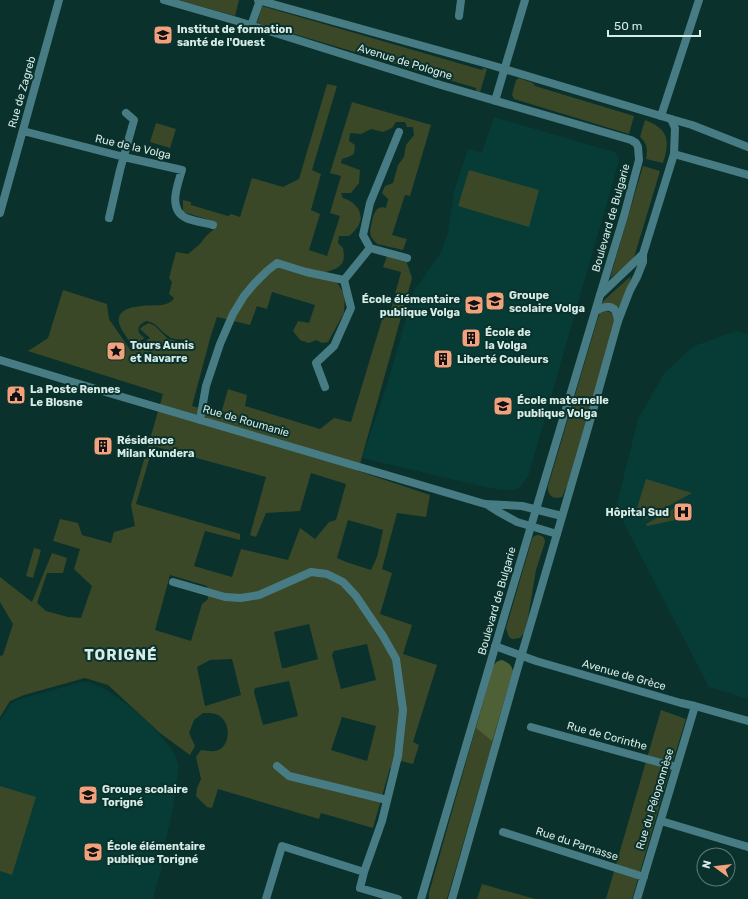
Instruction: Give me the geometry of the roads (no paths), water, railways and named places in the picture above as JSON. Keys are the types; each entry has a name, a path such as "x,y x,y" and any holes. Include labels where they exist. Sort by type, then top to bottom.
{"street":[{"name":"Rue de Zagreb","path":"0,213 59,0"},
{"name":"Avenue de Pologne","path":"164,0 495,101 631,140 636,143 638,147"},
{"name":"Avenue de Pologne","path":"259,0 504,69 692,125 748,147"},
{"path":"251,26 259,0"},
{"path":"459,16 461,0"},
{"path":"495,101 525,0"},
{"path":"661,116 699,0"},
{"path":"109,218 120,170 134,120 126,112"},
{"name":"Boulevard de Bulgarie","path":"452,899 618,321 630,290 638,277 643,262 643,254 674,154 675,128 671,119"},
{"name":"Rue de la Volga","path":"23,131 182,170 176,192 175,204 179,212 186,218 213,225"},
{"path":"399,132 370,203 363,235 370,248 407,258"},
{"name":"Boulevard de Bulgarie","path":"421,899 530,527 624,216 639,160 638,147"},
{"path":"674,154 748,175"},
{"path":"344,280 370,248"},
{"name":"Boulevard de Bulgarie","path":"600,295 643,254"},
{"path":"200,420 206,386 220,344 233,314 244,296 267,271 277,263 306,272 344,280"},
{"path":"325,387 316,363 334,346 351,308 344,280"},
{"path":"596,311 610,307 618,314 618,321"},
{"name":"Rue de Roumanie","path":"0,360 485,504 522,506 562,516"},
{"name":"Rue de Roumanie","path":"485,504 517,522 557,534"},
{"path":"173,582 224,597 241,598 258,595 311,572 327,574 343,582 359,600 383,636 396,659 403,710 398,756 382,821 360,888 398,899"},
{"name":"Avenue de Grèce","path":"495,646 575,672 748,721"},
{"name":"Rue du Péloponnèse","path":"637,899 695,706"},
{"name":"Rue de Corinthe","path":"531,727 676,767"},
{"path":"277,766 289,776 387,800"},
{"path":"660,821 748,847"},
{"name":"Rue du Parnasse","path":"503,832 644,877"},
{"path":"266,899 282,846 364,872"}],"place":[{"name":"Institut de formation santé de l'Ouest","path":"163,35"},
{"name":"Groupe scolaire Volga","path":"495,301"},
{"name":"École élémentaire publique Volga","path":"474,305"},
{"name":"École de la Volga","path":"471,338"},
{"name":"Tours Aunis et Navarre","path":"116,351"},
{"name":"Liberté Couleurs","path":"443,359"},
{"name":"La Poste Rennes Le Blosne","path":"16,395"},
{"name":"École maternelle publique Volga","path":"503,406"},
{"name":"Résidence Milan Kundera","path":"103,446"},
{"name":"Hôpital Sud","path":"683,512"},
{"name":"Groupe scolaire Torigné","path":"88,795"},
{"name":"École élémentaire publique Torigné","path":"93,852"}],"district":[{"name":"TORIGNÉ","path":"121,655"}]}
